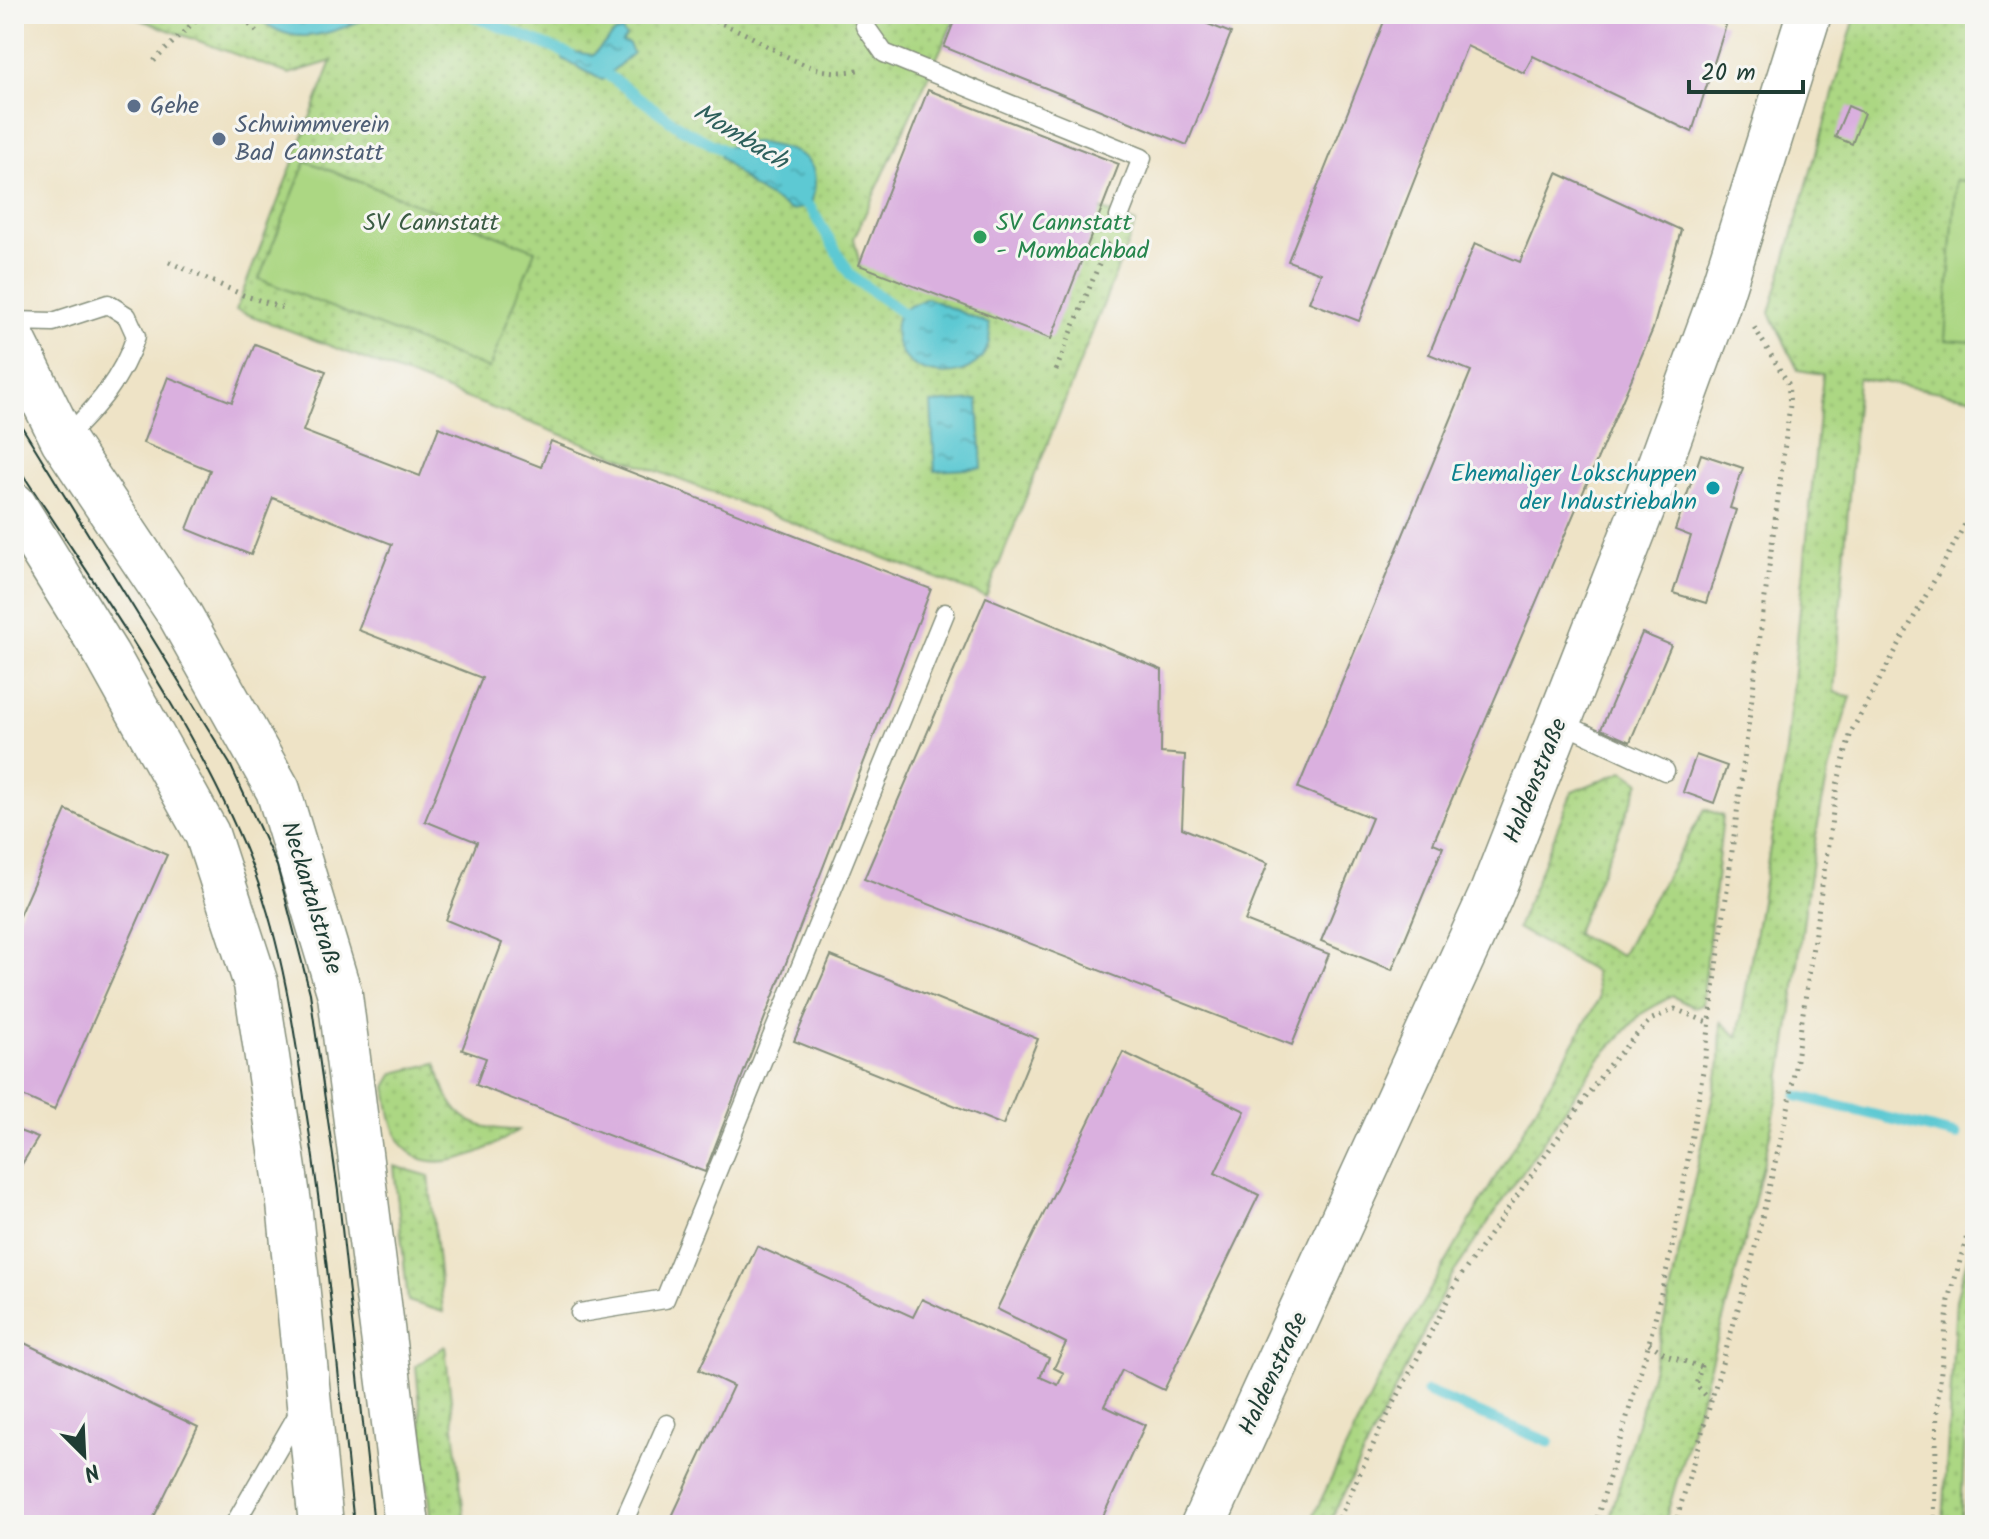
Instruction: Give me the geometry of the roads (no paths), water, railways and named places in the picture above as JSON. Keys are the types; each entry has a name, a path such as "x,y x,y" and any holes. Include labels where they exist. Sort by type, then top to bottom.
{"main road":[{"name":"Haldenstraße","path":"1203,1525 1416,1065 1491,895 1717,307 1809,14"},
{"name":"Neckartalstraße","path":"14,341 63,440 180,615 278,790 340,995 407,1525"},
{"path":"14,505 107,655 207,834 256,984 287,1187 321,1525"}],"lane":[{"path":"863,14 865,26 884,53 1142,158 1119,217"},
{"path":"14,321 53,322 108,304 127,316 136,336 128,362 98,407 63,440"},
{"path":"580,1313 665,1299 945,613"},
{"path":"1560,722 1665,771"},
{"path":"234,1525 308,1396"},
{"path":"622,1525 667,1424"}],"water":[{"path":"255,14 377,14 329,32 299,36 269,26"},
{"path":"622,31 626,37 622,42 629,44 633,53 602,80 563,59 560,50 593,55 615,33"},
{"path":"754,142 795,152 811,165 815,176 810,207 791,210 752,187 720,157 722,148"},
{"path":"927,298 989,324 987,347 976,363 959,372 938,373 919,368 904,356 896,337 899,311"},
{"path":"978,400 982,468 935,471 931,403"}],"waterway":[{"name":"Mombach","path":"468,14 571,55"},
{"name":"Mombach","path":"598,68 681,128 734,156"},
{"name":"Mombach","path":"798,199 810,207 851,276 909,318"},
{"path":"1798,1096 1956,1135"},
{"path":"1427,1392 1549,1442"}],"tram line":[{"path":"14,414 230,764 277,866 310,993 338,1191 374,1525"},
{"path":"14,461 146,662 207,767 255,874 273,930 286,988 313,1157 354,1525"}],"place":[{"name":"Gehe","path":"134,106"},
{"name":"Schwimmverein Bad Cannstatt","path":"219,139"},
{"name":"SV Cannstatt - Mombachbad","path":"980,237"},
{"name":"Ehemaliger Lokschuppen der Industriebahn","path":"1713,488"}],"park label":[{"name":"SV Cannstatt","path":"431,223"}]}
